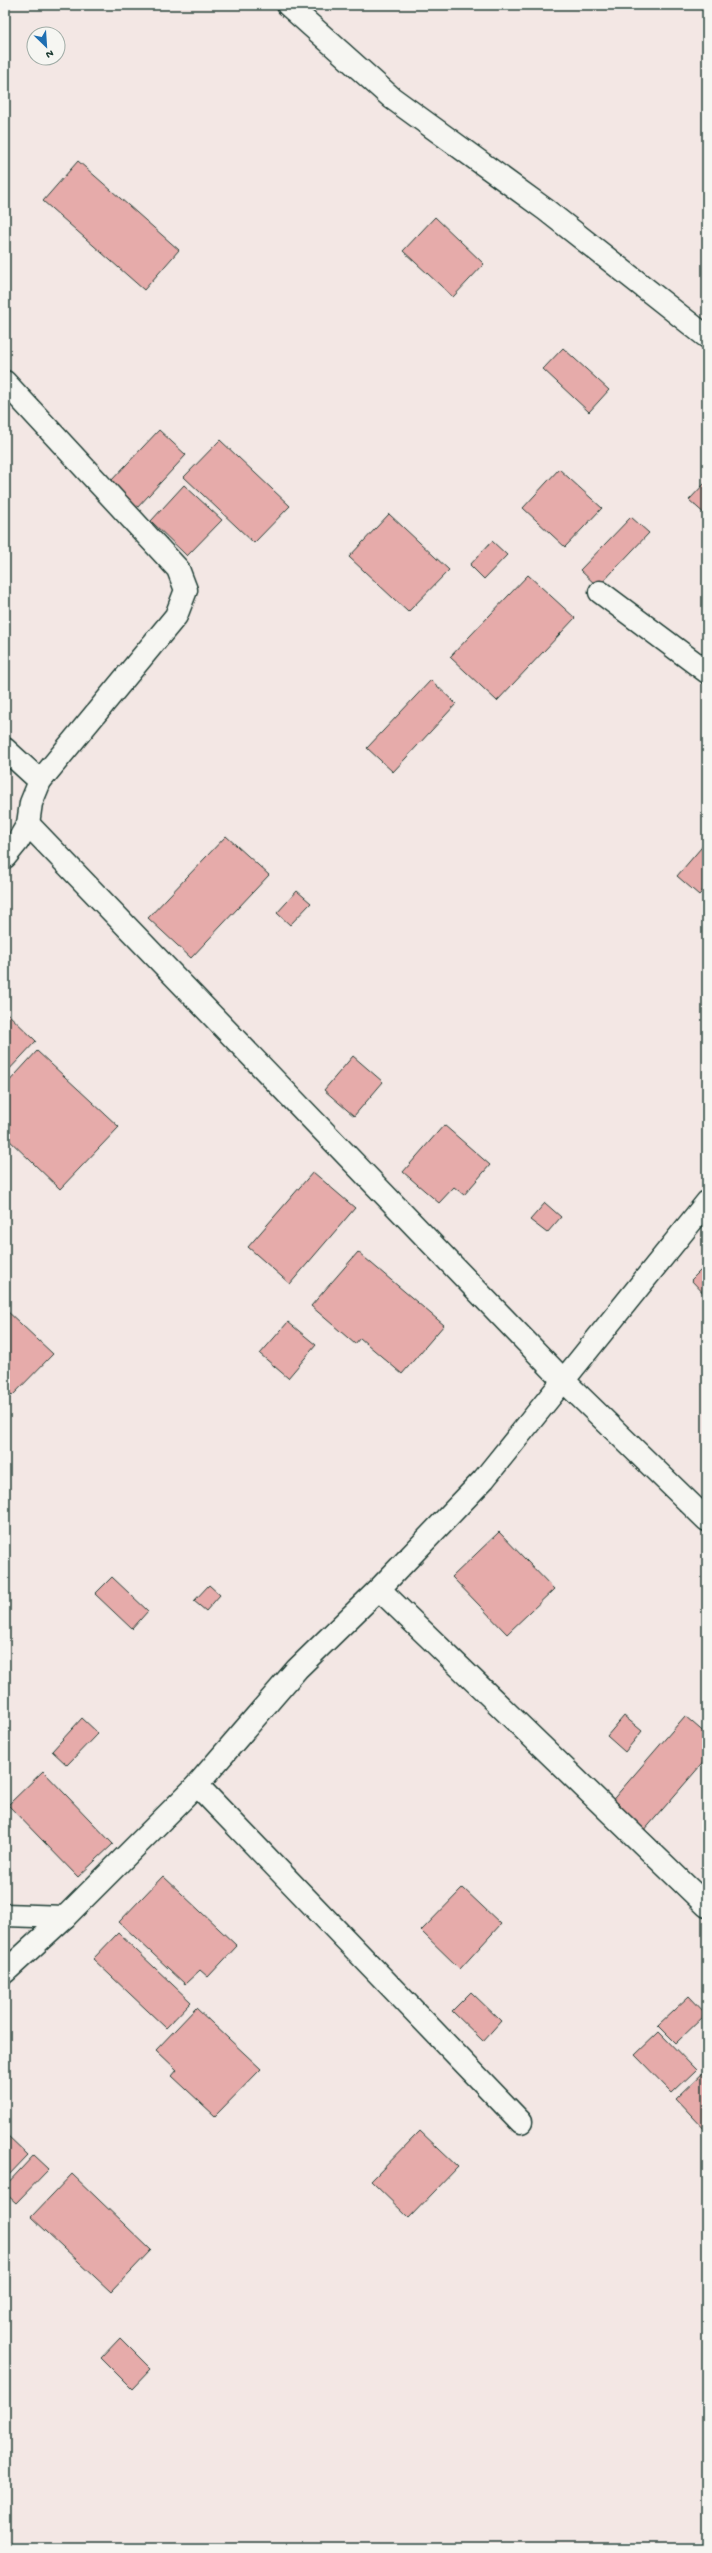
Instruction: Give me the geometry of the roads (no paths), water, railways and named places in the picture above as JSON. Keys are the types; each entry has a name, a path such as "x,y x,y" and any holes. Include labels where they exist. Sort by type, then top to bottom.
{"street":[{"path":"288,5 392,98 546,210 707,337"},
{"path":"5,382 178,569 186,590 176,616 40,781 31,803 28,824 18,841 5,857"},
{"path":"600,592 707,672"},
{"path":"5,749 40,781"},
{"path":"28,824 563,1380 707,1520"},
{"path":"5,1972 65,1917 197,1785 297,1669 379,1589 484,1479 707,1202"},
{"path":"379,1589 707,1906"},
{"path":"197,1785 521,2122"},
{"path":"5,1915 65,1917"}]}
